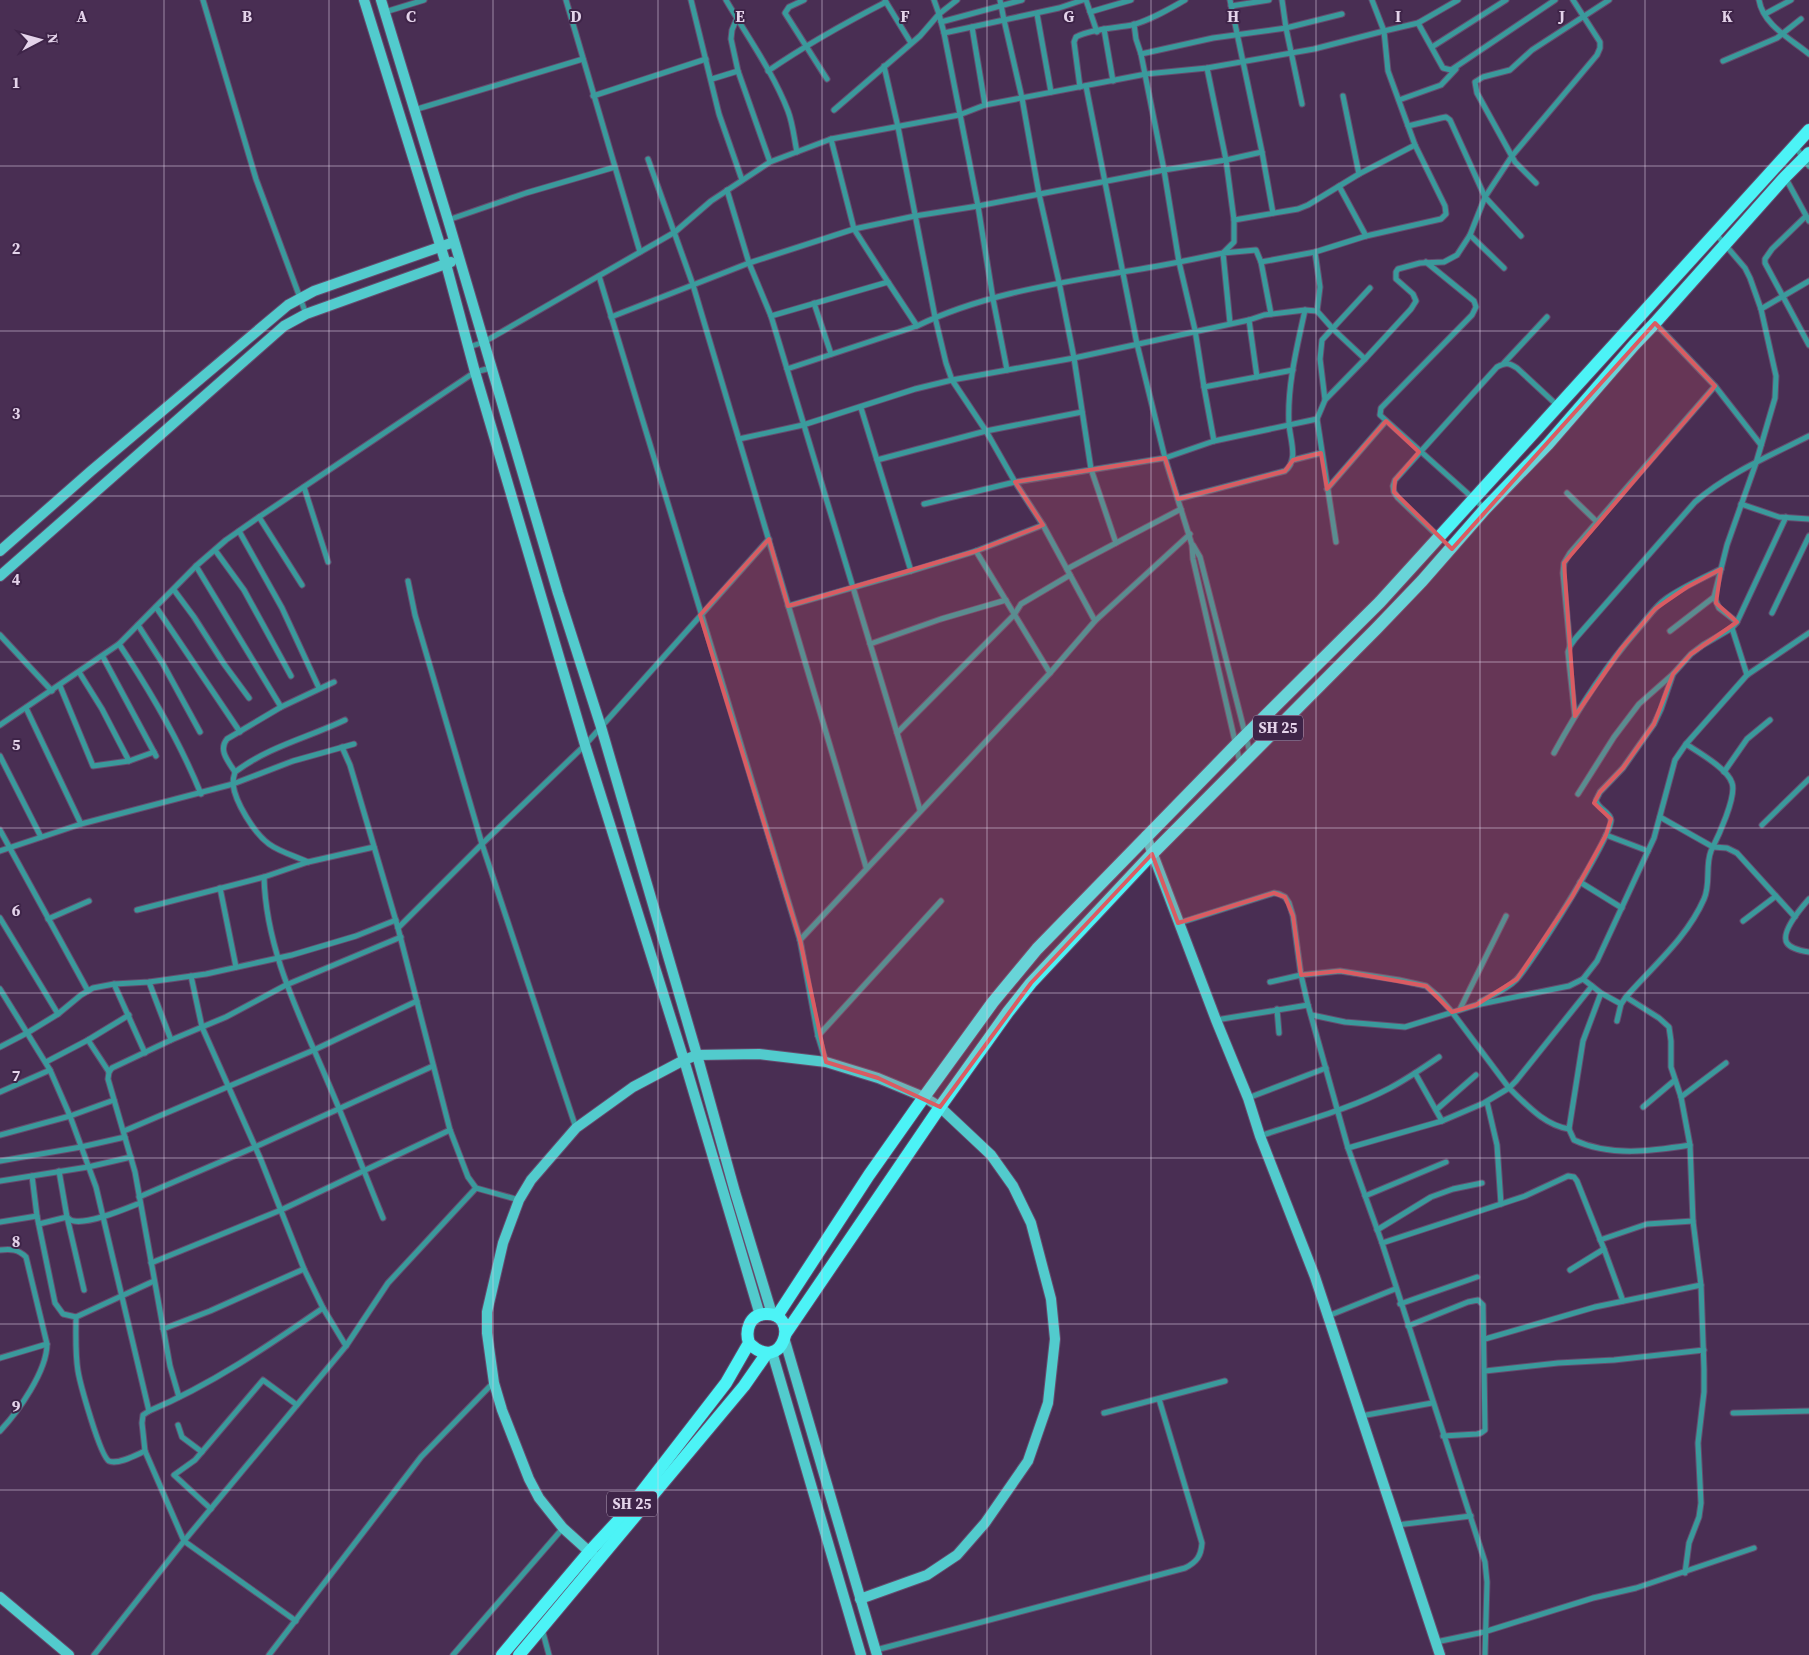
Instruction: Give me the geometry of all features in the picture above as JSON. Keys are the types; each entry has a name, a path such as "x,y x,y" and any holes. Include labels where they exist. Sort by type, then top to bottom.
{"main road":[{"path":"364,0 446,264 468,348 585,745 684,1060 769,1315 785,1327 785,1337 877,1653"},
{"path":"381,0 555,584 601,727 697,1055 769,1315"},
{"path":"375,34 390,30"},
{"path":"785,1337 780,1348 769,1353 757,1350 749,1343 748,1327 752,1319 769,1315 993,1002 1025,963 1146,836 1400,580 1809,130"},
{"name":"SH 25","path":"785,1337 940,1107 1031,983 1152,854 1412,592 1485,509 1548,444 1785,177 1807,159"},
{"path":"0,551 91,471 288,305 300,298 454,242"},
{"path":"0,576 284,326 306,314 459,259"},
{"path":"1400,580 1412,592"},
{"path":"1146,836 1315,1277 1440,1655"},
{"path":"594,1556 563,1528 539,1498 528,1479 494,1383 487,1312 503,1242 519,1200 531,1180 576,1128 633,1087 684,1060 697,1055 759,1054 826,1062 878,1078 924,1097 940,1107 991,1155 1013,1186 1031,1223 1051,1299 1055,1339 1048,1403 1028,1461 985,1523 957,1555 927,1575 860,1599"},
{"name":"SH 25","path":"519,1655 542,1628 627,1512 726,1383 749,1343"},
{"path":"769,1353 861,1655"},
{"name":"SH 25","path":"502,1655 594,1556 744,1386 769,1353"},
{"path":"0,1597 69,1655"}],"street":[{"path":"203,0 256,179 306,314"},
{"path":"384,12 424,0"},
{"path":"566,0 640,252"},
{"path":"691,0 712,78 719,114 742,180"},
{"path":"726,0 768,71 788,112 797,152"},
{"path":"804,0 789,7 785,13 827,79"},
{"path":"934,0 944,33 978,206 992,298 1007,370"},
{"path":"834,110 920,36 939,14 957,0"},
{"path":"1000,0 1022,98 1039,194 1060,282 1091,469 1116,542"},
{"path":"941,22 1022,0"},
{"path":"944,33 1036,14 1085,0 1097,32"},
{"path":"1090,12 1132,0"},
{"path":"1080,87 1074,42 1076,37 1104,29 1134,24 1185,0"},
{"path":"1230,0 1273,213"},
{"path":"1231,6 1269,0"},
{"path":"1282,0 1302,104"},
{"path":"1261,262 1315,252 1366,236 1441,218 1446,214 1445,206 1415,145 1388,71 1384,31 1372,0"},
{"path":"468,348 484,342 675,232 711,201 770,162 831,139 959,115 985,105 1113,80 1146,74 1207,68 1314,49 1418,23 1458,0"},
{"path":"1432,47 1506,0"},
{"path":"1418,23 1443,68 1452,70 1555,0"},
{"path":"1336,542 1317,419 1325,400 1411,309 1416,301 1413,294 1396,279 1398,269 1425,262 1444,262 1452,258 1470,234 1485,197 1512,156 1600,48 1600,42 1596,34 1573,0"},
{"path":"1536,183 1521,169 1512,156 1477,93 1475,82 1483,77 1510,70 1532,50 1609,0"},
{"path":"1759,0 1765,14 1783,34 1809,54"},
{"path":"1765,14 1791,0"},
{"path":"768,71 806,46 885,1 911,43"},
{"path":"1036,14 1051,92"},
{"path":"1141,54 1213,38 1286,28 1342,14"},
{"path":"737,18 732,30 731,39 738,71 770,162"},
{"path":"1723,61 1783,34 1801,19"},
{"path":"1134,24 1146,74 1179,262 1195,330 1214,441"},
{"path":"972,27 985,105"},
{"path":"1104,29 1113,80"},
{"path":"414,110 583,59"},
{"path":"593,96 706,59"},
{"path":"1399,100 1441,85 1460,65"},
{"path":"884,66 898,127 935,318 952,380 986,431 1015,482 1043,525 1095,621"},
{"path":"1207,68 1226,160 1234,220 1234,242 1223,253"},
{"path":"712,78 738,71"},
{"path":"1086,86 1137,344 1165,458 1180,509 1190,534 1193,559 1241,739 1250,756"},
{"path":"1344,96 1359,174"},
{"path":"1408,126 1446,117 1450,120 1485,197 1521,236"},
{"path":"831,139 854,229 917,326"},
{"path":"1234,220 1308,205 1359,174 1415,145"},
{"path":"1795,146 1807,159"},
{"path":"612,317 749,263 854,229 1262,152"},
{"path":"648,159 693,285 866,867"},
{"path":"448,220 526,193 615,167"},
{"path":"1785,177 1808,218 1772,249 1765,259 1765,263 1809,345"},
{"path":"1339,186 1366,236"},
{"path":"727,190 749,263 771,316 920,810"},
{"path":"1670,631 1714,597 1741,504 1756,463 1776,387 1776,376 1761,309 1750,278 1745,268 1715,233"},
{"path":"1470,234 1504,268"},
{"path":"787,369 917,326 992,298 1060,282 1223,253 1256,250 1261,262 1271,314"},
{"path":"1315,252 1320,287 1318,311"},
{"path":"1223,253 1230,323"},
{"path":"1425,262 1474,301 1476,307 1472,314 1381,408 1380,415 1419,452 1485,509"},
{"path":"599,276 700,615 800,940 818,1036 826,1062"},
{"path":"1761,309 1809,281"},
{"path":"771,316 888,282"},
{"path":"1325,400 1320,358 1322,340 1370,288"},
{"path":"814,302 831,354"},
{"path":"739,439 803,425 861,408 915,389 952,380 1074,358 1271,314 1305,310 1318,311 1365,359"},
{"path":"1178,498 1285,471 1290,466 1293,460 1289,425 1289,388 1305,310"},
{"path":"1439,537 1398,498 1393,486 1395,480 1497,367 1504,363 1547,317"},
{"path":"1248,320 1256,377"},
{"path":"1655,323 1715,386 1761,446"},
{"path":"1504,363 1517,368 1558,406"},
{"path":"0,725 120,644 196,566 259,517 475,372 491,368"},
{"path":"1204,387 1293,370"},
{"path":"1575,716 1568,659 1570,646 1563,573 1564,563 1596,521 1715,386"},
{"path":"861,408 911,571"},
{"path":"877,460 986,431 1082,412"},
{"path":"924,504 1015,482 1165,458 1214,441 1317,419"},
{"path":"1327,489 1386,421"},
{"path":"1570,646 1695,502 1709,491 1756,463 1809,436"},
{"path":"1293,460 1322,453"},
{"path":"304,487 328,562"},
{"path":"1567,493 1596,521"},
{"path":"1741,504 1768,514 1809,519"},
{"path":"897,733 1014,615 1020,604 1116,542 1180,509"},
{"path":"259,517 302,585"},
{"path":"1578,794 1614,737 1639,704 1673,674 1691,654 1732,628 1737,622 1786,517"},
{"path":"788,606 976,551 1043,525"},
{"path":"239,532 282,608 320,688"},
{"path":"800,940 866,867 1050,673 1095,621 1190,534"},
{"path":"1772,613 1809,536"},
{"path":"398,928 585,745 768,539"},
{"path":"1192,545 1200,557 1241,739 1240,766"},
{"path":"215,550 244,590 291,676"},
{"path":"976,551 1050,673"},
{"path":"196,566 281,707"},
{"path":"1554,754 1575,716 1621,649 1655,609 1666,599 1721,569"},
{"path":"408,581 415,615 482,844 576,1128"},
{"path":"174,590 249,698"},
{"path":"1714,597 1720,608 1737,622"},
{"path":"870,644 941,619 1006,600"},
{"path":"156,607 240,732"},
{"path":"138,624 200,732"},
{"path":"1732,628 1747,676"},
{"path":"1312,1015 1345,1022 1396,1027 1414,1024 1476,1005 1569,986 1583,979 1597,961 1648,851 1676,760 1686,744 1747,676 1809,633"},
{"path":"0,635 52,691"},
{"path":"120,644 174,734 201,794"},
{"path":"60,686 92,766 129,761 155,754 102,657"},
{"path":"79,672 102,709 129,761"},
{"path":"1476,1005 1508,986 1525,969 1572,897 1606,835 1611,819 1598,806 1596,800 1600,792 1623,768 1654,724 1673,674"},
{"path":"235,772 223,751 223,744 228,739 281,707 334,682"},
{"path":"26,708 81,824"},
{"path":"308,862 277,849 260,836 248,821 233,784 235,772 244,764 283,744 320,732 345,720"},
{"path":"1724,772 1747,739 1770,720"},
{"path":"0,851 81,824 201,794 294,761 354,744"},
{"path":"1617,1021 1621,1004 1626,997 1688,928 1700,907 1708,887 1709,859 1726,817 1733,793 1733,785 1730,778 1686,744"},
{"path":"342,748 350,765 401,937 450,1130 468,1177 476,1188 519,1200"},
{"path":"0,756 41,837"},
{"path":"1762,825 1809,779"},
{"path":"1660,817 1713,847 1727,848 1737,853 1794,917"},
{"path":"0,830 88,991"},
{"path":"1606,835 1648,851"},
{"path":"137,910 264,877 308,862 374,846"},
{"path":"264,877 269,916 286,985 340,1109 383,1218"},
{"path":"1580,882 1622,908"},
{"path":"220,888 236,967"},
{"path":"1178,923 1268,895 1279,894 1286,897 1293,916 1301,975 1308,1004 1348,1148 1382,1243 1443,1436 1471,1516 1484,1562 1486,1582 1485,1655"},
{"path":"1743,921 1776,896"},
{"path":"1809,899 1794,917 1787,930 1786,939 1788,944 1809,952"},
{"path":"48,919 89,901"},
{"path":"818,1036 941,901"},
{"path":"1460,1009 1506,916"},
{"path":"0,918 58,1014"},
{"path":"0,1047 58,1014 88,991 99,986 149,982 206,974 278,958 347,939 396,920"},
{"path":"108,1072 112,1068 171,1040 226,1017 286,985 401,937"},
{"path":"1270,982 1301,975 1340,971 1426,986 1452,1012 1509,1088 1543,1119 1560,1128 1569,1129"},
{"path":"191,976 202,1027 255,1147 304,1269 323,1308 346,1346"},
{"path":"1583,979 1621,1004"},
{"path":"149,982 171,1040"},
{"path":"114,984 145,1053"},
{"path":"1348,1148 1442,1121 1487,1102 1509,1088 1592,986"},
{"path":"0,989 46,1062 70,1116 81,1147 103,1216 149,1411"},
{"path":"1602,993 1583,1041 1569,1129 1574,1140 1612,1151 1656,1150 1690,1145"},
{"path":"1626,997 1659,1018 1669,1027 1671,1067 1681,1097 1690,1145 1693,1221 1701,1285 1704,1392 1698,1443 1701,1503 1699,1517 1690,1543 1685,1573"},
{"path":"0,1161 81,1147 124,1134 228,1086 314,1050 417,1001"},
{"path":"1216,1020 1308,1004"},
{"path":"1277,1009 1279,1033"},
{"path":"46,1062 88,1040 129,1015"},
{"path":"88,1040 108,1072 108,1079 131,1157 170,1366 179,1397"},
{"path":"1260,1136 1352,1104 1383,1091 1439,1057"},
{"path":"1681,1097 1726,1062"},
{"path":"67,1217 73,1222 103,1216 433,1066"},
{"path":"1248,1098 1326,1068"},
{"path":"0,1092 50,1070"},
{"path":"1415,1073 1442,1121"},
{"path":"1436,1110 1476,1076"},
{"path":"1643,1107 1674,1080"},
{"path":"0,1135 70,1116 114,1100"},
{"path":"1487,1102 1496,1145 1501,1204"},
{"path":"151,1263 281,1210 450,1130"},
{"path":"0,1181 88,1167 131,1157"},
{"path":"1365,1196 1446,1162"},
{"path":"59,1171 67,1217 84,1290"},
{"path":"32,1176 37,1216 55,1303 63,1314 76,1317 154,1281"},
{"path":"1382,1243 1525,1196 1563,1177 1571,1176 1577,1181 1624,1301"},
{"path":"1377,1230 1431,1197 1453,1189 1482,1183"},
{"path":"94,1655 184,1541 346,1346 388,1283 476,1188"},
{"path":"0,1222 37,1216"},
{"path":"39,1224 67,1217"},
{"path":"1600,1240 1647,1224 1693,1221"},
{"path":"0,1250 12,1249 20,1251 26,1257 47,1344 47,1353 28,1393 19,1408 0,1431"},
{"path":"1570,1270 1604,1249"},
{"path":"163,1329 210,1311 304,1269"},
{"path":"1400,1304 1477,1277"},
{"path":"1485,1339 1595,1307 1701,1285"},
{"path":"1328,1316 1396,1289"},
{"path":"1408,1326 1468,1302 1478,1300 1484,1305 1485,1430 1476,1434 1443,1436"},
{"path":"296,1621 184,1541 145,1451 142,1423 144,1415 149,1411 179,1397 253,1356 323,1308"},
{"path":"76,1317 78,1370 86,1404 105,1458 110,1462 116,1462 145,1451"},
{"path":"0,1358 47,1344"},
{"path":"1485,1371 1704,1350"},
{"path":"211,1509 174,1475 188,1466 202,1452 263,1380 297,1405"},
{"path":"1104,1413 1225,1381"},
{"path":"270,1655 421,1458 494,1383"},
{"path":"877,1653 1185,1568 1195,1563 1201,1554 1202,1543 1160,1399"},
{"path":"1361,1416 1432,1402"},
{"path":"1733,1413 1809,1411"},
{"path":"178,1425 182,1437 202,1452"},
{"path":"1397,1525 1471,1516"},
{"path":"453,1655 563,1528"},
{"path":"1436,1642 1484,1632 1594,1598 1636,1588 1685,1573 1754,1548"},
{"path":"542,1628 549,1655"}],"highlighted area":[{"path":"1655,323 1715,386 1564,563 1575,716 1621,649 1655,609 1687,587 1721,569 1716,603 1737,622 1691,654 1673,674 1654,724 1623,768 1600,792 1594,803 1611,819 1606,835 1572,897 1517,979 1476,1005 1452,1012 1426,986 1340,971 1301,975 1293,916 1285,897 1274,893 1178,923 1152,854 1031,983 940,1107 878,1078 826,1062 800,940 700,615 769,539 788,606 976,551 1043,525 1015,482 1165,458 1178,499 1285,471 1293,460 1321,453 1327,489 1386,421 1419,452 1395,480 1394,492 1452,549"}]}
